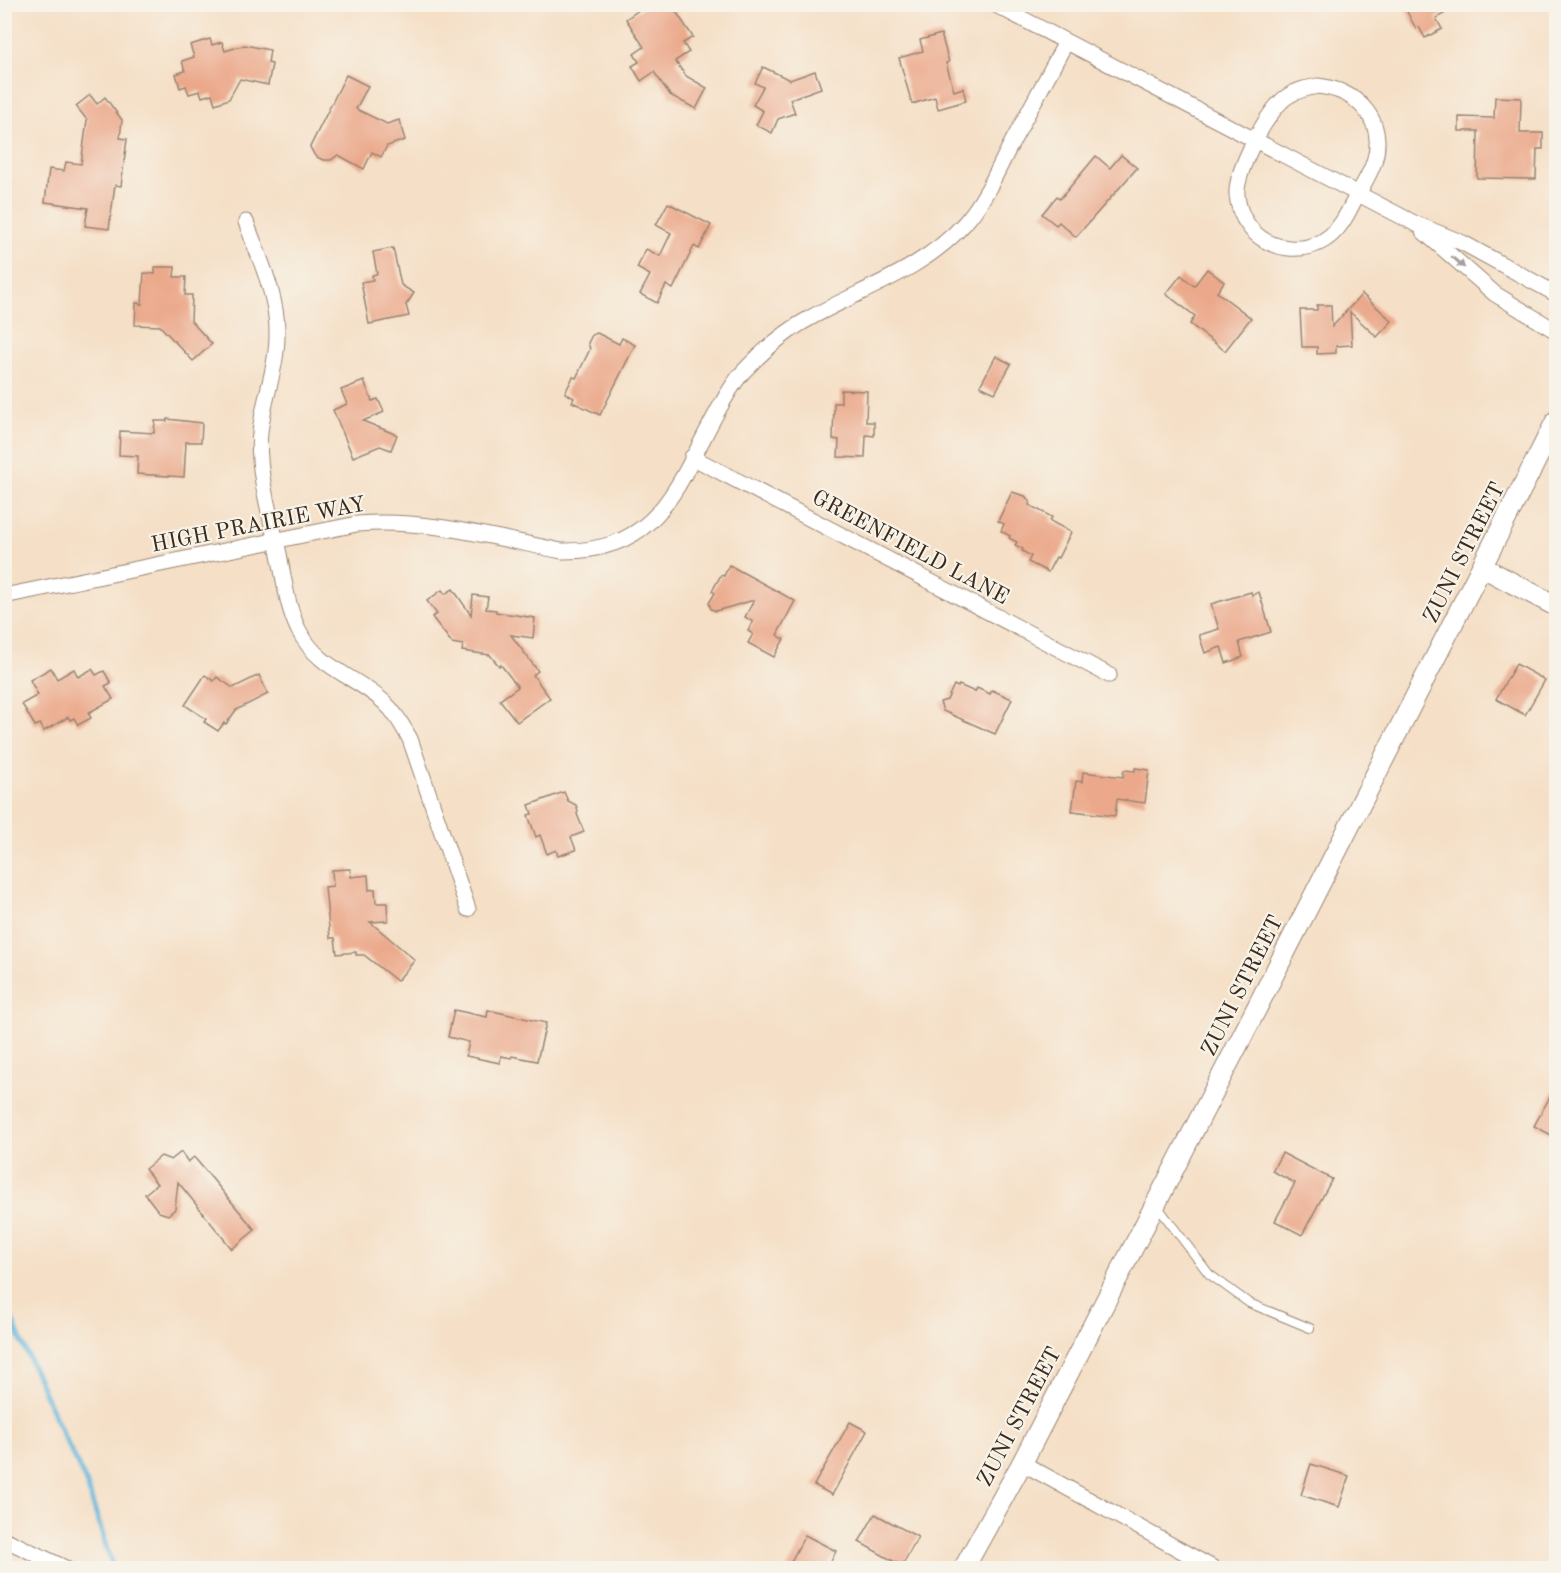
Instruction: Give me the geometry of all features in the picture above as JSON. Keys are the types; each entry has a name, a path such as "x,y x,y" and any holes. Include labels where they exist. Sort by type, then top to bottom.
{"street":[{"path":"994,4 1414,223 1463,243 1557,294"},
{"name":"HIGH PRAIRIE WAY","path":"4,596 357,524 417,523 562,551 584,551 606,547 626,539 645,527 662,510 741,375 774,342 808,319 920,262 944,244 965,223 983,199 1066,42"},
{"path":"1318,86 1334,88 1348,94 1369,114 1375,130 1377,147 1374,163 1358,194 1340,226 1316,245 1285,248 1259,236 1249,226 1240,211 1237,195 1241,171 1272,111 1287,96 1302,89 1318,86"},
{"path":"246,222 269,287 277,326 275,361 259,436 260,463 291,611 308,645 337,672 366,688 385,702 399,719 410,739 468,909"},
{"path":"1414,223 1495,294 1557,331"},
{"name":"ZUNI STREET","path":"964,1569 1022,1463 1557,420"},
{"name":"GREENFIELD LANE","path":"692,458 1109,675"},
{"path":"1482,567 1557,606"},
{"path":"1022,1463 1213,1569"},
{"path":"4,1539 65,1569"}],"lane":[{"path":"1154,1207 1161,1211 1209,1274 1249,1303 1310,1328"}],"building":[{"path":"648,4 671,4 693,37 683,43 689,52 675,61 686,76 707,88 696,109 670,95 654,72 641,81 632,66 639,62 634,54 644,47 626,19"},
{"path":"1403,4 1440,4 1444,14 1436,18 1442,29 1425,38 1419,27 1416,29"},
{"path":"941,34 954,91 963,88 966,101 938,109 935,97 912,104 899,58 923,51 920,40"},
{"path":"210,39 212,45 222,42 225,51 245,45 270,50 268,63 272,64 268,85 240,79 229,99 215,104 212,94 202,97 200,91 189,94 186,86 180,88 176,74 185,71 182,61 194,57 190,45"},
{"path":"763,67 790,80 815,71 821,88 790,99 795,113 778,119 772,133 756,125 763,111 753,105 763,87 755,83"},
{"path":"346,75 368,86 356,109 387,124 399,120 405,140 387,146 381,157 372,152 364,169 338,155 331,160 323,160 315,156 310,147"},
{"path":"90,95 97,104 105,97 122,120 120,138 127,139 121,186 115,185 109,229 85,226 88,208 45,202 49,169 64,171 66,162 81,164 87,120 76,106"},
{"path":"1495,97 1521,98 1520,133 1543,133 1543,149 1537,149 1536,179 1477,178 1478,131 1459,131 1459,117 1494,118"},
{"path":"1121,155 1137,168 1076,237 1059,222 1056,225 1042,214 1057,196 1060,199 1096,156 1110,168"},
{"path":"668,203 711,225 699,249 694,246 673,289 666,285 657,303 640,294 650,275 637,268 646,249 660,256 671,233 656,225"},
{"path":"393,248 401,285 414,293 406,305 409,316 369,324 361,282 373,280 372,275 377,274 373,252"},
{"path":"155,267 175,267 174,277 186,277 185,295 192,295 191,321 212,344 193,361 160,326 135,325 136,303 142,304 144,273 155,274"},
{"path":"1207,269 1224,282 1217,292 1251,318 1225,351 1190,324 1195,316 1166,294 1181,275 1194,286"},
{"path":"1362,294 1392,321 1377,337 1350,312 1352,345 1336,346 1336,353 1317,354 1317,347 1302,347 1300,310 1317,310 1317,305 1331,305 1332,327"},
{"path":"597,333 619,344 622,338 635,345 600,415 572,402 574,398 565,393 573,377 576,378 590,349 588,343 592,335"},
{"path":"996,356 1011,364 995,393 980,386"},
{"path":"364,381 372,401 378,399 384,412 363,421 397,435 391,450 380,446 353,457 333,410 347,404 341,390"},
{"path":"841,390 867,391 866,422 874,422 874,436 866,435 865,458 838,457 839,440 833,439 834,403 841,403"},
{"path":"167,419 202,423 201,442 186,442 184,477 137,474 138,456 119,455 120,431 154,433 155,421 167,421"},
{"path":"1012,492 1025,496 1030,502 1029,505 1052,517 1050,521 1071,532 1048,572 1028,562 1031,556 1015,545 1017,542 1009,538 1010,536 1001,531 1004,524 998,521"},
{"path":"729,565 795,601 777,635 784,639 774,657 748,643 753,634 748,631 753,622 745,617 754,600 716,611 711,609 709,603 715,593 712,591 721,575 724,576"},
{"path":"453,589 471,615 473,595 488,597 486,609 535,618 533,638 511,635 538,671 533,675 550,698 517,722 500,700 518,687 501,665 499,666 490,655 462,651 463,645 452,643 432,617 437,614 427,601 442,590 445,594"},
{"path":"1251,592 1252,595 1259,592 1271,632 1239,642 1243,657 1226,663 1221,647 1205,653 1199,635 1219,629 1211,604"},
{"path":"1516,664 1545,680 1525,715 1496,699"},
{"path":"51,668 57,679 74,669 78,677 92,669 96,675 104,671 111,683 105,686 113,699 88,713 91,718 78,725 74,718 70,720 68,717 44,731 40,724 35,726 22,704 38,695 30,680"},
{"path":"205,675 214,681 217,677 233,688 259,675 268,694 236,710 218,731 204,722 206,719 185,705"},
{"path":"954,685 975,692 977,688 990,694 992,690 1012,699 995,734 943,711 940,702 947,700"},
{"path":"1135,768 1149,770 1145,803 1117,799 1115,816 1072,811 1076,781 1082,782 1083,772 1123,777 1124,770 1135,771"},
{"path":"564,792 568,801 576,805 584,832 571,837 576,850 558,856 556,850 547,854 540,835 536,837 528,815 532,814 529,805"},
{"path":"350,869 351,877 368,875 369,890 375,889 376,903 387,903 388,921 370,922 415,960 397,981 364,955 356,955 356,952 337,954 335,938 330,938 325,887 333,886 332,870"},
{"path":"454,1010 487,1017 488,1010 546,1023 537,1061 501,1056 500,1063 466,1056 469,1042 448,1037"},
{"path":"1557,1084 1557,1138 1534,1126"},
{"path":"181,1152 188,1162 194,1157 255,1230 232,1249 178,1182 175,1209 168,1215 159,1212 145,1194 157,1184 145,1169 161,1156 171,1160"},
{"path":"1282,1153 1332,1179 1302,1235 1275,1221 1295,1183 1272,1171"},
{"path":"850,1422 867,1431 832,1495 814,1485"},
{"path":"1311,1464 1349,1476 1339,1507 1301,1495"},
{"path":"875,1514 918,1537 902,1566 859,1542"},
{"path":"805,1535 836,1551 827,1569 787,1569"}],"waterway":[{"path":"4,1302 86,1482 113,1568"}]}
